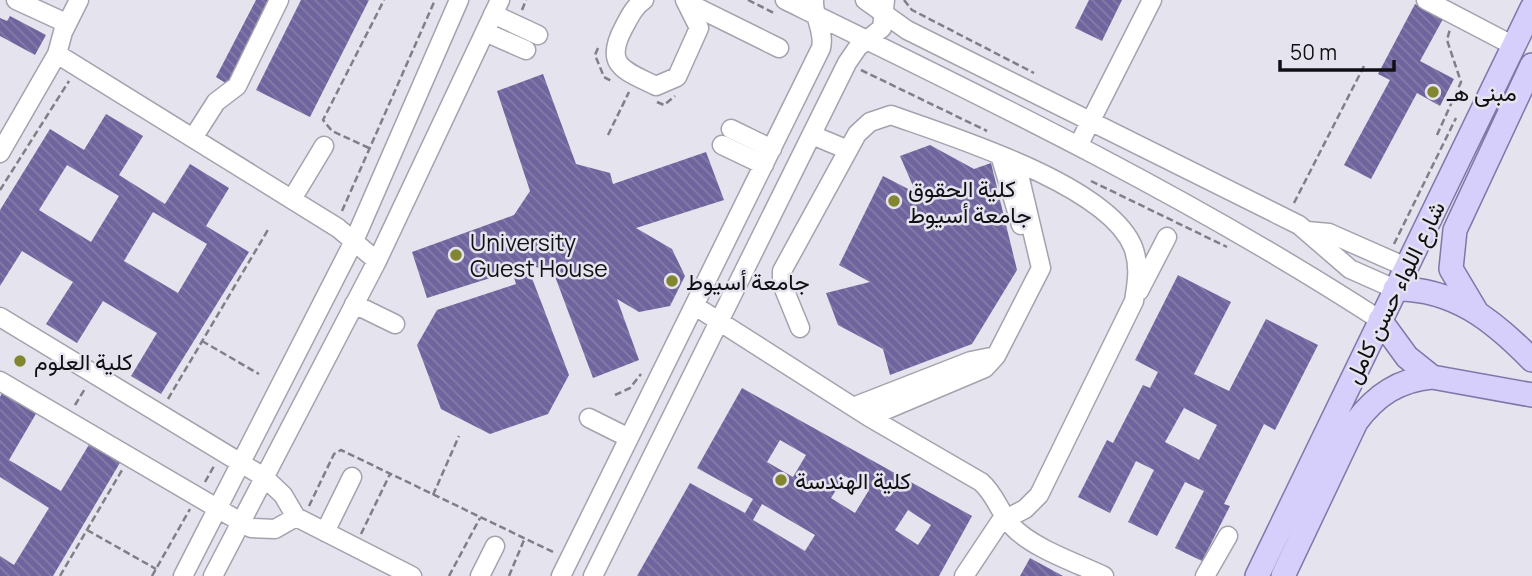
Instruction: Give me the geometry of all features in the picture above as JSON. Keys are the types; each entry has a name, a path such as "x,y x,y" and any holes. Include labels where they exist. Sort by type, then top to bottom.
{"main road":[{"name":"شارع اللواء حسن كامل","path":"1257,576 1532,8"},
{"name":"شارع اللواء حسن كامل","path":"1476,311 1451,269 1455,230 1532,65"},
{"path":"1395,289 1437,293 1476,311 1532,360"},
{"path":"1380,320 1407,357 1432,377 1489,385 1532,396"},
{"path":"1489,385 1509,373 1515,351 1511,339"},
{"name":"شارع اللواء حسن كامل","path":"1283,576 1356,422 1371,401 1414,379 1432,377"}],"lane":[{"path":"16,0 66,23"},
{"path":"0,153 57,54 66,23 79,0"},
{"path":"193,138 216,102 237,86 279,0"},
{"path":"183,576 354,241 459,0"},
{"path":"644,0 635,7 614,45 615,54 622,69 656,86 677,77 699,28 694,13 685,0"},
{"path":"685,0 779,48"},
{"path":"785,0 814,7 867,41 1078,146 1202,212 1312,275 1380,320"},
{"path":"865,0 885,8 1091,122 1286,219 1307,231 1326,250 1364,278 1395,289"},
{"path":"1078,146 1152,0"},
{"path":"1426,0 1514,46"},
{"path":"213,576 376,261 497,7 538,36"},
{"path":"561,576 821,48 823,38 814,7"},
{"path":"593,576 753,258 847,63 867,41 878,34 885,8"},
{"path":"485,32 526,50"},
{"path":"57,54 335,226 376,261"},
{"path":"800,328 782,284 782,271 863,127 877,118 891,115 1008,158 1095,203 1123,230 1133,247 1137,265 1134,301"},
{"path":"731,129 768,157"},
{"path":"812,135 848,150"},
{"path":"722,145 768,157"},
{"path":"292,199 324,146"},
{"path":"869,417 972,376 996,356 1039,276 1041,259 1008,158"},
{"path":"1202,212 1216,185"},
{"path":"1307,231 1329,233 1406,267"},
{"path":"964,576 991,532 1005,517 1025,509 1040,495 1167,237"},
{"path":"1312,275 1326,250"},
{"path":"753,258 782,271"},
{"path":"354,304 395,324"},
{"path":"695,306 869,417 981,482 998,501 1005,517 1027,539 1104,576"},
{"path":"0,317 264,477 283,495 299,519 412,576"},
{"path":"853,407 971,361 996,356"},
{"path":"0,381 240,523 251,528 275,529 299,519"},
{"path":"589,418 629,438"},
{"path":"326,532 352,477"},
{"path":"1205,576 1228,536"},
{"path":"480,576 495,546"}],"path":[{"path":"369,148 331,131 323,120 384,0"},
{"path":"335,226 435,0"},
{"path":"522,10 526,0"},
{"path":"1437,135 1461,82 1447,40 1456,15"},
{"path":"600,44 595,55 604,77 630,90 608,135"},
{"path":"0,190 78,66"},
{"path":"1286,219 1364,66"},
{"path":"653,100 664,105 685,89"},
{"path":"1392,248 1460,111"},
{"path":"164,404 269,228"},
{"path":"202,341 259,374"},
{"path":"66,420 94,374"},
{"path":"433,495 459,436"},
{"path":"299,519 338,451 556,554"},
{"path":"152,576 222,452"},
{"path":"60,576 129,458"},
{"path":"354,547 390,474"},
{"path":"449,576 481,518"},
{"path":"87,530 156,569"},
{"path":"509,576 525,539"}],"building":[{"path":"256,0 271,0 227,84 216,77"},
{"path":"301,0 369,0 310,117 256,90"},
{"path":"1089,0 1122,0 1102,41 1075,28"},
{"path":"1415,4 1443,19 1420,61 1454,79 1440,106 1417,93 1371,179 1344,165 1390,80 1378,74"},
{"path":"10,16 46,35 35,55 0,36 0,18 7,21"},
{"path":"543,74 576,164 610,173 613,184 706,152 724,200 636,228 672,249 685,276 670,306 639,312 617,299 639,360 593,378 553,271 527,265 569,375 548,414 490,434 441,409 417,345 437,310 516,284 512,271 427,298 412,252 514,215 530,191 497,91"},
{"path":"106,114 143,136 119,175 165,204 190,164 229,188 206,226 249,252 161,394 131,376 157,333 103,301 77,343 46,324 73,282 22,251 0,286 0,210 50,129 84,150","holes":["67,165 119,196 91,242 39,210","153,212 207,244 178,293 124,261"]},
{"path":"930,145 974,169 991,163 1017,270 972,344 890,375 883,349 838,325 826,293 870,282 839,265 883,176 916,193 900,156"},
{"path":"1178,275 1231,302 1194,374 1229,391 1266,319 1318,345 1275,430 1264,424 1224,504 1230,506 1202,561 1175,548 1204,491 1185,482 1157,536 1128,522 1154,470 1136,461 1110,513 1078,497 1107,440 1113,443 1143,385 1150,388 1158,372 1135,360","holes":["1184,408 1217,425 1199,460 1165,442"]},
{"name":"كلية الهندسة","path":"742,388 972,516 939,576 637,576 690,483 745,513 753,499 697,468","holes":["780,440 806,455 793,477 767,462","845,476 869,490 855,513 831,498","762,504 815,535 805,551 753,520","908,510 931,525 918,545 895,530"]},
{"path":"3,391 37,412 9,460 61,491 90,443 121,461 53,576 0,576 0,556 14,565 49,508 0,477 0,397"},
{"path":"1030,558 1063,576 1020,576"}],"place":[{"name":"مبنى هـ","path":"1433,92"},
{"name":"كلية الحقوق جامعة أسيوط","path":"894,201"},
{"name":"University Guest House","path":"456,255"},
{"name":"جامعة أسيوط","path":"672,281"},
{"name":"كلية العلوم","path":"20,361"},
{"name":"كلية الهندسة","path":"781,480"}]}
